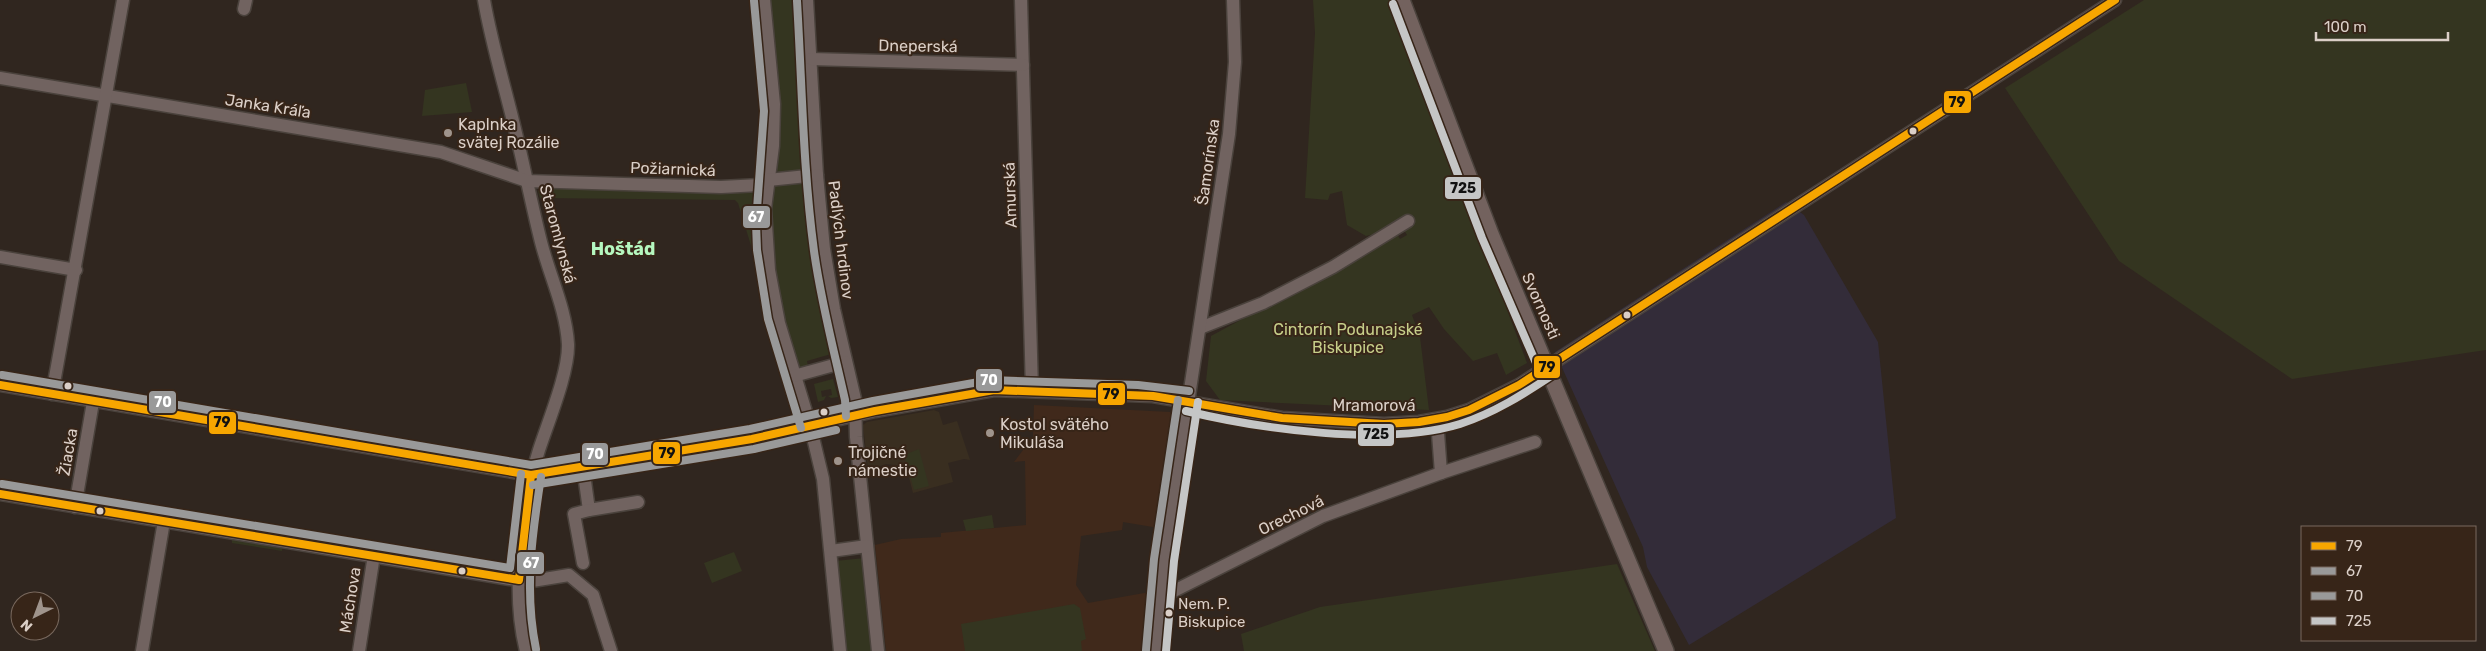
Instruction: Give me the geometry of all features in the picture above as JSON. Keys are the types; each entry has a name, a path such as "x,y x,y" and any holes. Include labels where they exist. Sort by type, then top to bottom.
{"main road":[{"name":"Svornosti","path":"1402,0 1491,234 1666,651"}],"street":[{"path":"52,394 76,270 123,0"},
{"name":"Staromlynská","path":"484,0 496,60 528,181 541,243 564,315 568,346 564,372 531,475 519,580 520,615 526,651"},
{"path":"764,0 774,104 773,146 765,222 769,270 775,310 810,425 823,479 840,651"},
{"name":"Padlých hrdinov","path":"807,0 817,175 824,249 846,362"},
{"name":"Amurská","path":"1021,0 1032,390"},
{"name":"Šamorínska","path":"1156,651 1160,598 1232,105 1235,56 1233,0"},
{"name":"Mramorová","path":"0,385 531,475 752,439 856,415 991,390 1138,395 1188,401 1239,413 1282,418 1384,424 1437,420 1469,410 1499,396 1548,366 2115,0"},
{"name":"Dneperská","path":"811,59 1023,64"},
{"name":"Janka Kráľa","path":"0,78 440,152 528,181"},
{"name":"Požiarnická","path":"528,181 721,187 760,186 768,180 817,175"},
{"path":"1200,328 1263,302 1333,266 1408,221"},
{"path":"0,257 76,270"},
{"path":"794,376 846,362 855,399 856,437 878,651"},
{"name":"Žiacka","path":"75,507 93,402"},
{"path":"1437,420 1441,473"},
{"name":"Orechová","path":"1160,598 1323,516 1441,473 1535,442"},
{"path":"583,467 589,510"},
{"path":"0,494 519,580 532,581 566,574 575,578 594,595 611,651"},
{"path":"583,563 574,514 638,502"},
{"path":"142,651 164,521"},
{"path":"831,551 867,546"},
{"name":"Máchova","path":"358,651 374,555"}],"shaded area":[{"path":"1786,202 1804,215 1878,342 1896,518 1689,645 1647,567 1643,547 1555,352"},
{"path":"1034,405 1170,412 1174,416 1159,528 1123,522 1122,530 1081,536 1076,585 1088,603 1150,592 1146,651 886,651 875,545 901,539 941,537 941,533 1026,525 1025,461 1014,462 1033,437"},
{"path":"934,410 939,412 943,425 957,421 970,460 964,459 948,463 953,482 913,493 906,466 886,464 868,470 863,425 867,422"}],"green space":[{"path":"769,0 802,0 811,169 779,173 776,169"},
{"name":"Cintorín Podunajské Biskupice","path":"1313,0 1391,0 1527,363 1506,375 1497,353 1473,361 1444,329 1429,307 1412,315 1420,337 1429,410 1220,400 1206,381 1211,336 1389,240 1389,238 1397,234 1400,239 1407,235 1404,230 1412,225 1366,236 1347,225 1342,191 1330,194 1328,200 1305,198 1315,33"},
{"path":"2144,0 2486,0 2486,350 2292,379 2119,261 2005,88"},
{"path":"466,83 472,112 422,116 425,90"},
{"path":"798,182 812,184 839,355 833,361 831,354 807,361 808,367 800,368 779,304 770,218 774,186"},
{"path":"544,187 757,191 761,197 760,232 762,264 756,262 738,203 735,200 540,198 538,191"},
{"path":"833,379 838,397 831,398 828,396 832,395 831,389 821,391 822,397 826,396 824,400 818,402 814,384"},
{"path":"919,449 929,486 914,490 904,455"},
{"path":"992,515 994,528 966,531 963,520"},
{"path":"232,539 282,546 282,551 232,543"},
{"path":"734,552 742,571 712,583 704,563"},
{"path":"865,558 873,651 843,651 835,561"},
{"path":"1617,564 1655,651 1244,651 1241,634 1320,607"},
{"path":"1074,604 1080,608 1086,639 1081,641 1082,651 965,651 961,624"}],"transit line":[{"name":"79","path":"0,385 531,475 752,439 875,411 994,390 1153,396 1282,418 1384,424 1419,422 1447,417 1469,410 1519,385 2115,0"},
{"name":"67","path":"754,1 764,111 756,223 757,250 768,319 801,428"},
{"name":"67","path":"797,1 810,220 820,289 845,400 846,416"},
{"name":"725","path":"1393,4 1482,238 1539,370"},
{"name":"725","path":"1186,411 1250,424 1323,433 1360,435 1430,431 1473,420 1509,402 1554,374"},
{"name":"70","path":"2,375 531,465 750,429 873,401 990,380 1138,385 1189,391"},
{"name":"70","path":"1146,650 1154,559 1178,400"},
{"name":"725","path":"1166,651 1174,561 1198,402"},
{"name":"67","path":"533,485 754,449 836,430"},
{"name":"70","path":"2,484 510,568 521,474"},
{"name":"79","path":"0,494 519,580 531,475"},
{"name":"67","path":"536,649 530,606 530,584 532,542 541,477"}],"place":[{"name":"Kaplnka svätej Rozálie","path":"448,133"},
{"name":"Kostol svätého Mikuláša","path":"990,433"},
{"name":"Trojičné námestie","path":"838,461"},
{"name":"Nem. P. Biskupice","path":"1169,613"}],"district":[{"name":"Hoštád","path":"623,249"}]}
